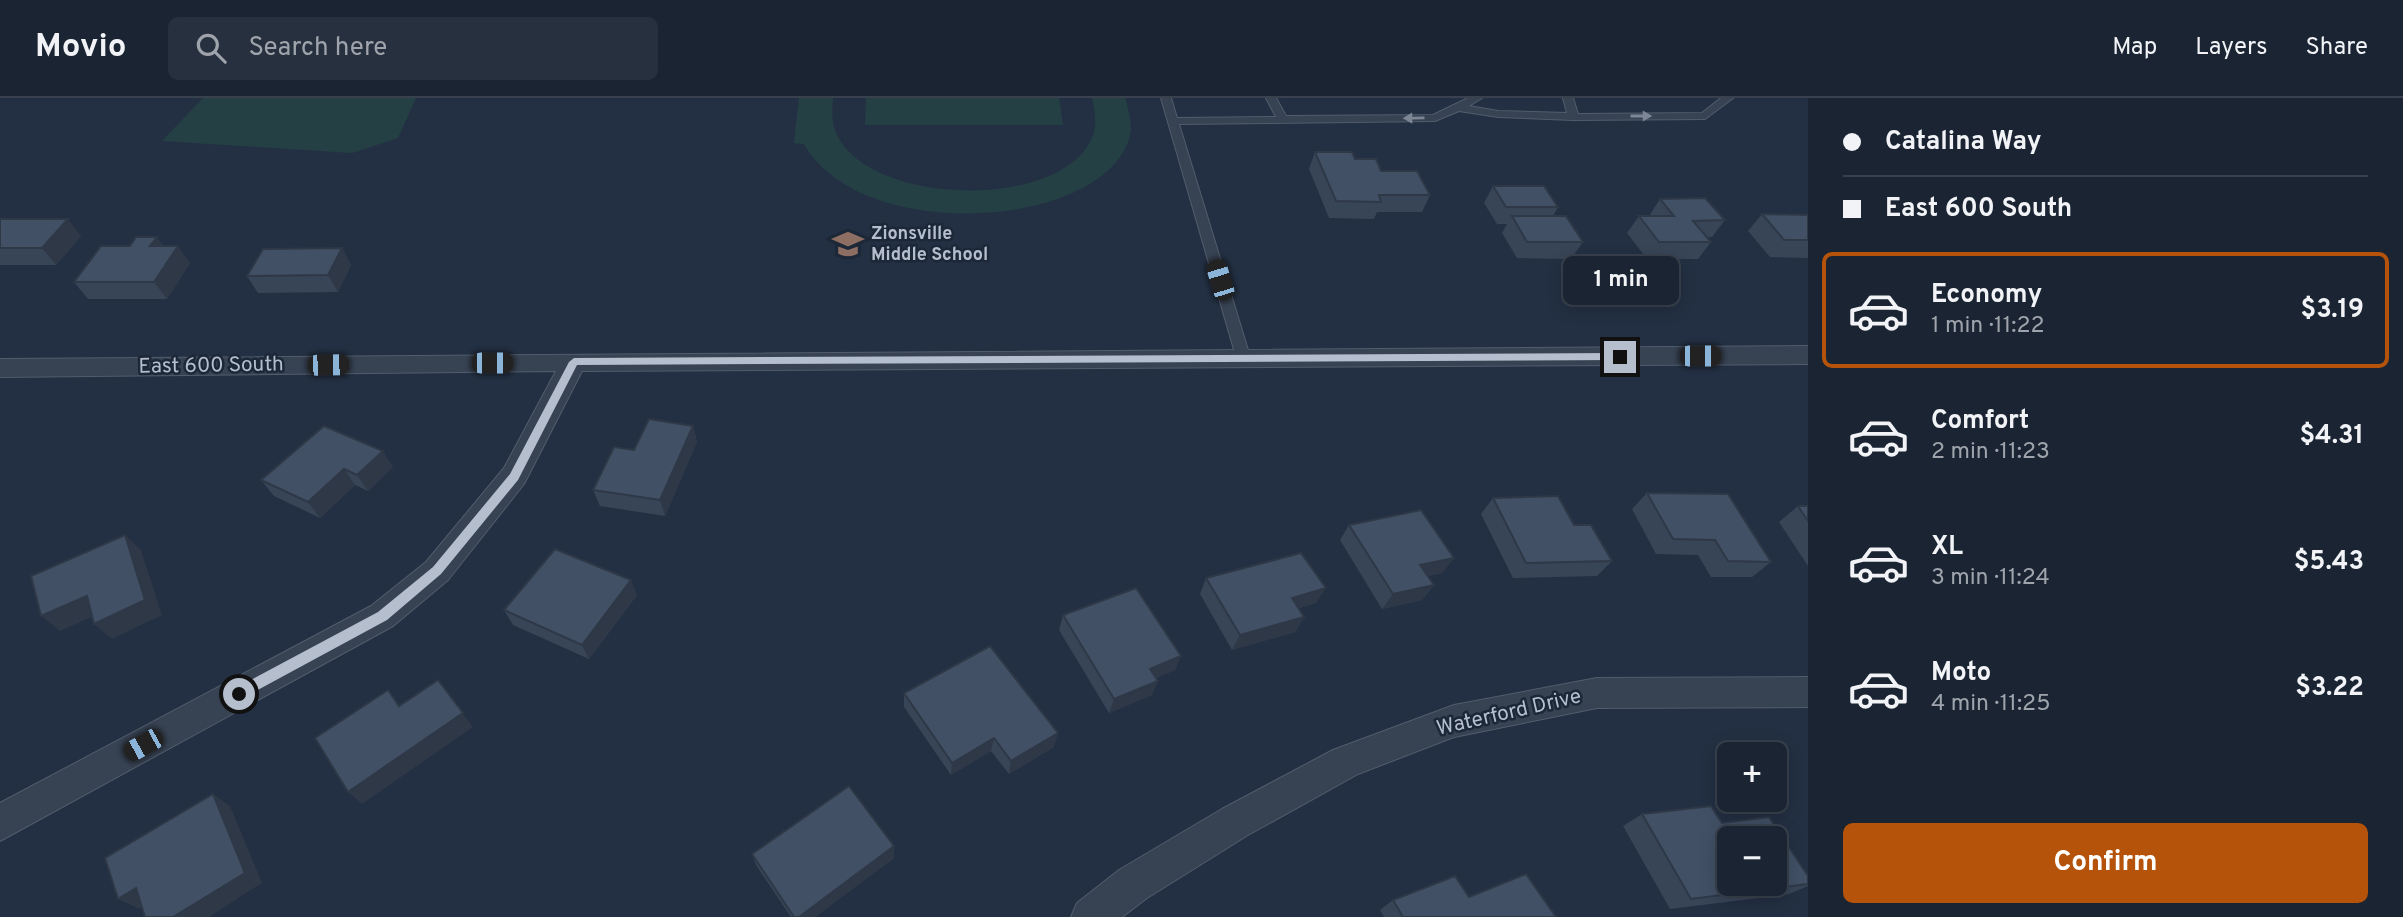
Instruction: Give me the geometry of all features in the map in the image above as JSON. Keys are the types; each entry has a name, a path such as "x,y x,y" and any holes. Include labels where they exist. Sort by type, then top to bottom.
{"street":[{"name":"East 600 South","path":"0,368 1808,355"},
{"path":"0,823 382,616 437,571 514,477 574,362"},
{"name":"Waterford Drive","path":"1091,917 1133,884 1236,822 1346,762 1454,721 1597,693 1808,692"}],"lane":[{"path":"1166,98 1244,360"},
{"path":"1271,98 1283,120"},
{"path":"1173,121 1435,118 1477,98"},
{"path":"1568,98 1573,117"},
{"path":"1457,107 1498,114 1573,117 1706,116 1728,98"}],"green space":[{"path":"203,98 416,98 398,138 352,153 162,141"},
{"path":"799,98 833,98 832,112 837,135 856,158 886,175 923,186 964,190 1004,188 1042,179 1072,163 1091,140 1095,130 1092,98 1125,98 1131,129 1124,150 1111,168 1069,195 1031,207 988,213 943,213 900,206 861,193 828,172 804,144 794,143"},
{"path":"866,98 1059,98 1063,125 865,125"}],"building":[{"path":"1315,152 1352,152 1355,159 1376,159 1381,171 1417,171 1430,195 1379,195 1381,202 1336,201"},
{"path":"1493,186 1544,186 1558,207 1506,207"},
{"path":"1705,198 1725,220 1693,221 1711,242 1659,242 1639,216 1674,216 1660,199"},
{"path":"1762,214 1808,215 1808,240 1784,240"},
{"path":"1512,216 1566,216 1583,242 1527,242"},
{"path":"0,219 68,219 42,248 0,248"},
{"path":"136,237 157,237 150,246 178,246 154,282 74,282 101,246 130,246"},
{"path":"342,248 328,275 247,276 263,249"},
{"path":"649,419 693,426 660,500 593,490 614,447 634,450"},
{"path":"324,426 383,451 357,475 344,469 308,502 261,480"},
{"path":"1647,493 1728,494 1771,562 1728,561 1715,540 1673,539"},
{"path":"1558,496 1574,525 1591,525 1612,561 1526,563 1493,498"},
{"path":"1798,506 1808,506 1808,521"},
{"path":"1421,510 1454,558 1420,565 1434,585 1393,594 1349,525"},
{"path":"125,535 145,600 94,624 87,596 41,616 31,576"},
{"path":"555,549 631,580 582,645 504,610"},
{"path":"1301,553 1326,588 1292,598 1304,617 1240,635 1206,578"},
{"path":"1136,588 1181,656 1150,669 1158,681 1114,699 1063,615"},
{"path":"990,646 1058,733 1011,761 994,738 952,763 904,693"},
{"path":"438,680 463,713 348,792 315,738 388,690 399,706"},
{"path":"849,786 894,846 799,917 794,917 752,854"},
{"path":"213,794 245,873 173,917 145,917 136,888 118,899 105,858"},
{"path":"1711,806 1722,823 1769,817 1775,826 1717,826 1717,896 1691,899 1642,814"},
{"path":"1787,844 1808,876 1808,884 1787,887"},
{"path":"1526,874 1556,917 1403,917 1393,900 1455,876 1469,897"}],"place":[{"name":"Zionsville Middle School","path":"848,244"}],"route":[{"path":"239,694 382,616 437,571 514,477 574,362 1620,357"}]}
